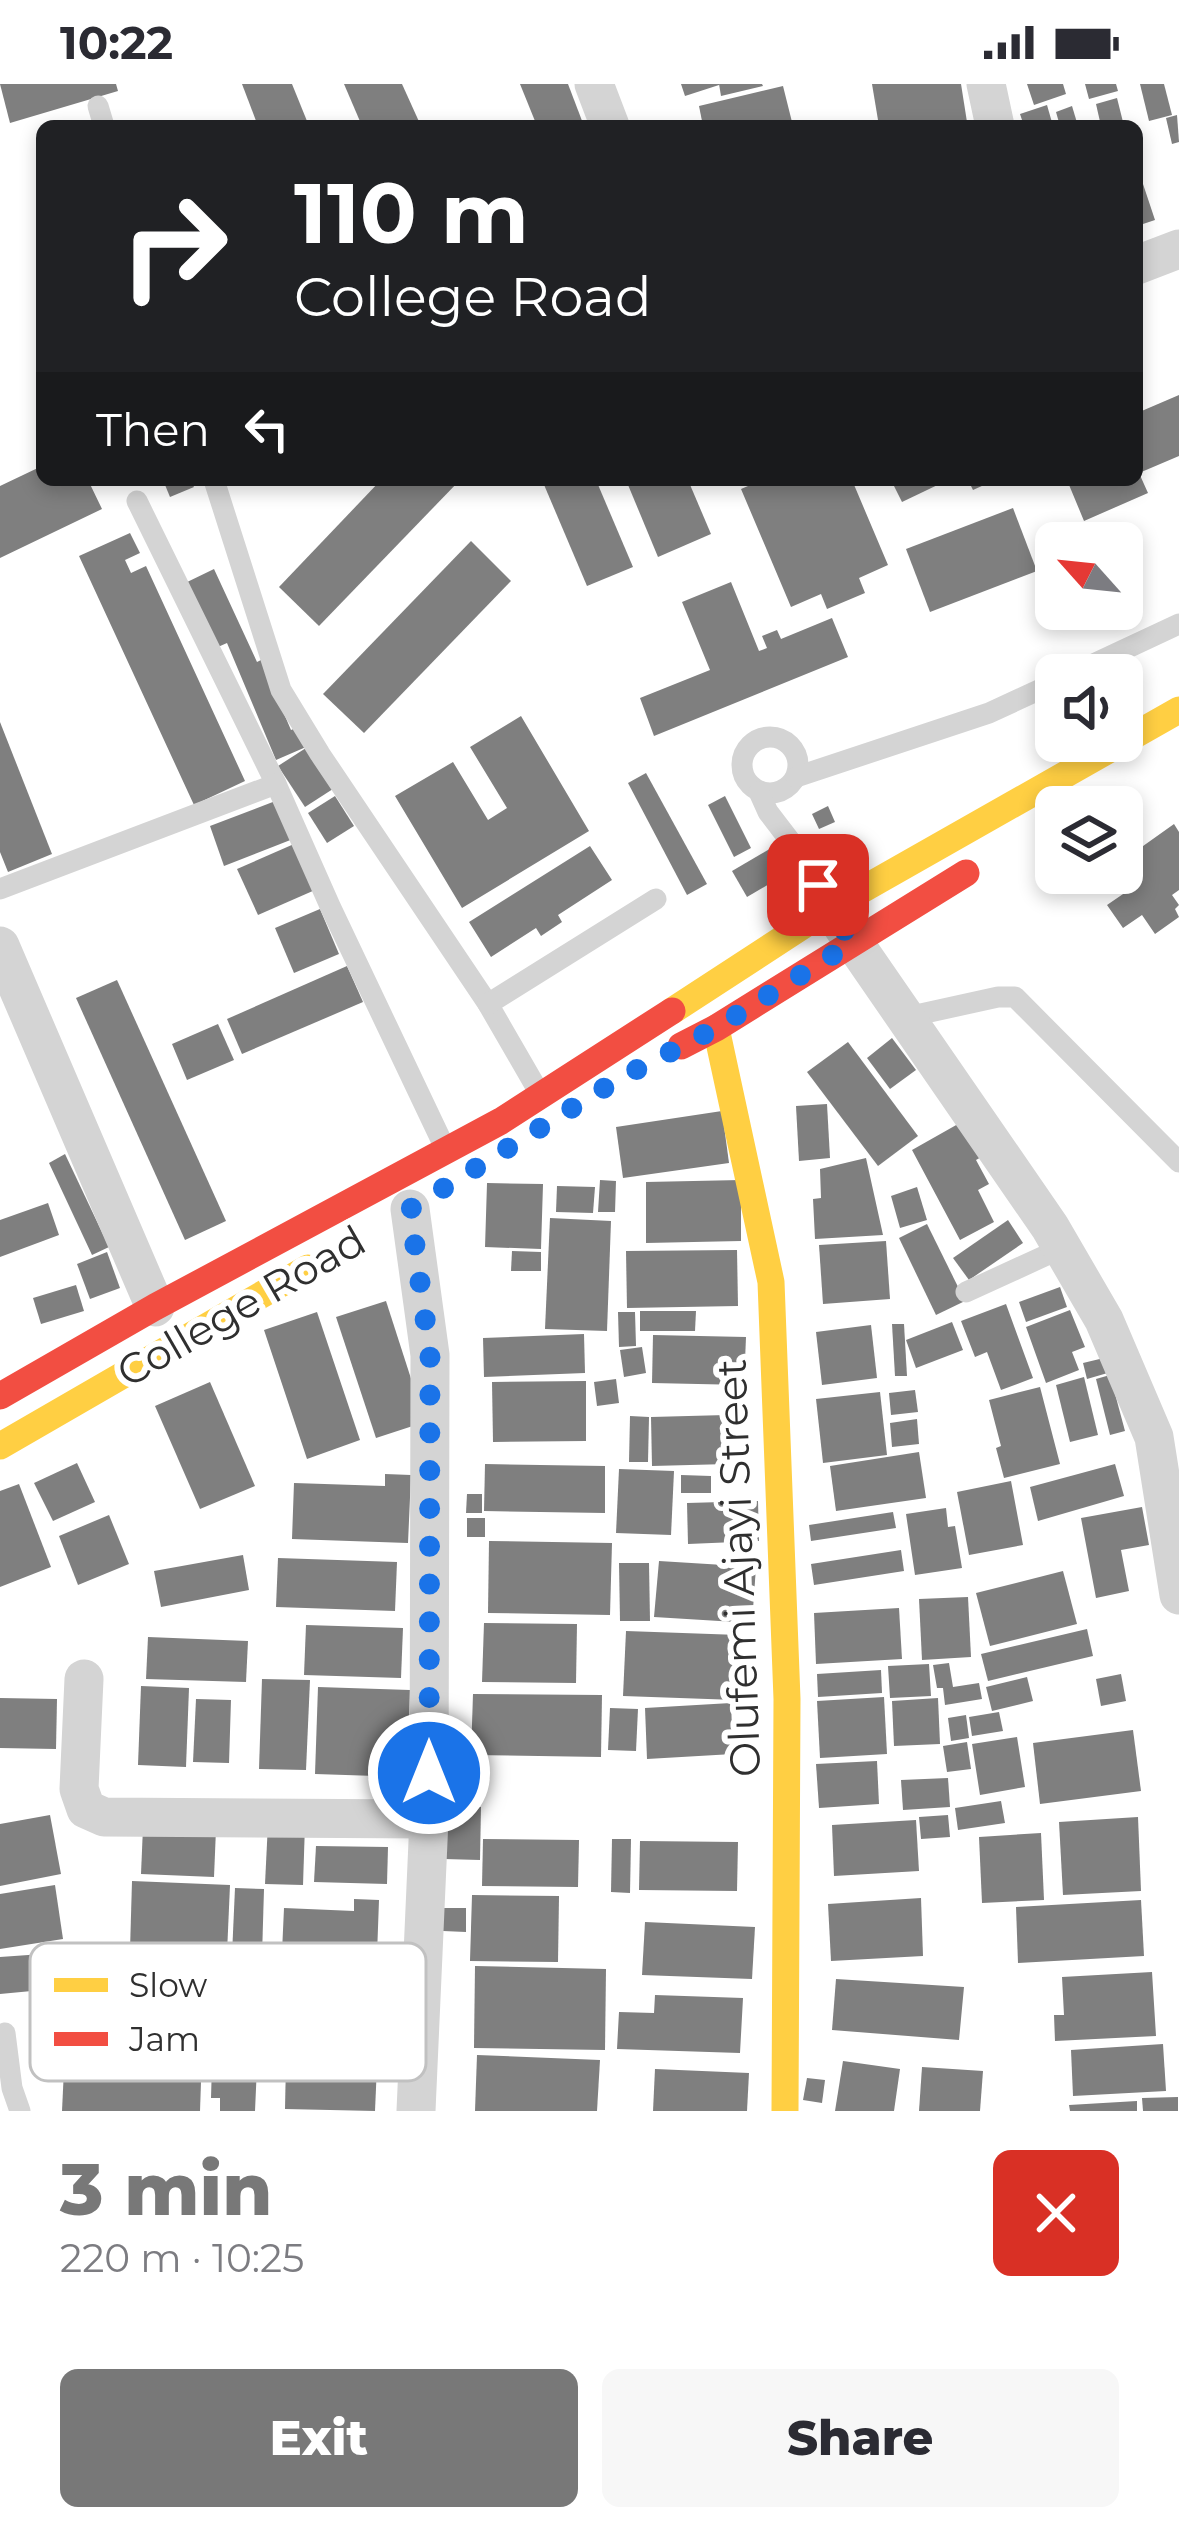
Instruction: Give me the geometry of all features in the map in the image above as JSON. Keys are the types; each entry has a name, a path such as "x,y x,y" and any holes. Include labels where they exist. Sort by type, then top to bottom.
{"main road":[{"name":"College Road","path":"0,1396 155,1306 501,1121 830,908 1179,710"},
{"path":"657,1059 716,1028 984,862"},
{"name":"Olufemi Ajayi Street","path":"716,1028 771,1282 787,1699 785,2111"},
{"name":"College Road","path":"0,1446 329,1256"}],"street":[{"path":"594,84 608,120"},
{"path":"986,84 994,120"},
{"path":"1143,263 1179,249"},
{"path":"830,908 1062,1248 1104,1320 1154,1437 1179,1595"},
{"path":"0,946 155,1306"},
{"path":"410,1209 430,1355 429,1819 423,1943"},
{"path":"84,1679 79,1790 86,1809 104,1817 429,1819"},
{"path":"416,2111 417,2081"}],"lane":[{"path":"216,486 281,690 488,1004 541,1094"},
{"path":"137,501 276,784 447,1152"},
{"path":"1115,654 1179,624"},
{"path":"796,777 989,713 1035,692"},
{"path":"759,792 781,792 790,786 799,766 791,745 771,737 750,745 744,754 744,776 807,863 830,908"},
{"path":"0,889 276,784"},
{"path":"488,1004 656,899"},
{"path":"907,1017 1015,997 1179,1162"},
{"path":"966,1292 1062,1248"},
{"path":"5,2033 20,2111"}],"building":[{"path":"0,84 116,84 118,91 10,123"},
{"path":"242,84 292,84 307,120 256,120"},
{"path":"344,84 402,84 418,120 359,120"},
{"path":"520,84 568,84 582,120 535,120"},
{"path":"681,84 719,84 719,85 685,96"},
{"path":"719,84 762,84 763,86 721,96"},
{"path":"872,84 961,84 967,120 878,120"},
{"path":"1027,84 1063,84 1066,94 1034,105"},
{"path":"1085,84 1116,84 1118,91 1089,99"},
{"path":"1140,84 1164,84 1172,115 1149,121"},
{"path":"783,86 792,120 702,120 699,106"},
{"path":"1117,98 1122,120 1100,120 1096,104"},
{"path":"1047,105 1051,120 1022,120 1020,114"},
{"path":"1072,106 1076,120 1058,120 1056,112"},
{"path":"1177,115 1179,142 1172,144 1166,118"},
{"path":"1143,184 1155,220 1143,224"},
{"path":"1179,395 1179,456 1143,471 1143,410"},
{"path":"36,469 36,486 91,486 102,509 0,558 0,486"},
{"path":"1143,482 1148,493 1084,521 1069,486 1143,486"},
{"path":"165,486 194,487 170,497"},
{"path":"375,486 454,486 319,626 279,587"},
{"path":"545,486 599,486 633,567 587,586"},
{"path":"628,486 691,486 711,534 658,557"},
{"path":"855,486 888,565 859,578 865,593 827,609 821,594 791,607 741,489"},
{"path":"894,486 935,486 902,502"},
{"path":"1013,508 1035,572 930,612 906,549"},
{"path":"130,533 140,553 125,560 131,573 146,566 245,781 194,805 79,556"},
{"path":"471,541 511,581 364,733 323,694"},
{"path":"214,569 291,730 298,727 306,747 276,760 227,643 211,650 181,585"},
{"path":"731,582 759,651 767,648 762,636 777,630 781,639 832,618 848,657 654,736 640,698 710,670 682,602"},
{"path":"521,716 589,831 462,908 395,796 453,762 488,820 507,808 470,747"},
{"path":"0,722 52,854 8,872 0,852"},
{"path":"309,746 336,787 305,807 278,766"},
{"path":"646,773 707,884 687,895 628,783"},
{"path":"335,796 354,826 327,843 308,813"},
{"path":"725,796 751,848 734,857 708,805"},
{"path":"278,800 293,839 224,866 210,826"},
{"path":"828,806 835,822 819,829 812,814"},
{"path":"1174,824 1179,832 1179,890 1172,895 1179,905 1175,909 1179,917 1155,934 1142,915 1123,928 1107,905 1123,894 1143,894 1143,846"},
{"path":"294,844 315,890 258,915 237,869"},
{"path":"778,844 793,870 747,897 732,871"},
{"path":"590,846 612,880 558,915 562,922 541,936 536,928 491,957 469,922"},
{"path":"320,909 339,954 294,973 275,928"},
{"path":"347,966 363,1002 242,1054 227,1019"},
{"path":"117,980 226,1221 185,1240 76,998"},
{"path":"218,1024 234,1060 187,1080 172,1044"},
{"path":"892,1038 916,1070 890,1089 867,1058"},
{"path":"848,1042 918,1136 878,1166 807,1072"},
{"path":"827,1104 830,1158 799,1161 796,1106"},
{"path":"722,1111 729,1163 623,1178 616,1127"},
{"path":"958,1124 983,1156 976,1160 989,1184 978,1190 994,1222 960,1240 912,1150"},
{"path":"65,1154 109,1247 92,1255 49,1163"},
{"path":"866,1158 883,1235 815,1239 813,1199 821,1198 820,1169"},
{"path":"600,1180 616,1181 615,1212 598,1212"},
{"path":"741,1180 741,1241 646,1243 646,1182"},
{"path":"487,1183 543,1184 541,1249 485,1247"},
{"path":"557,1186 595,1187 593,1213 556,1212"},
{"path":"917,1187 927,1220 900,1228 891,1196"},
{"path":"48,1203 59,1235 0,1257 0,1220"},
{"path":"550,1218 611,1221 607,1331 545,1329"},
{"path":"1008,1220 1023,1243 969,1280 953,1258"},
{"path":"927,1224 965,1301 936,1315 899,1238"},
{"path":"886,1241 890,1299 823,1304 819,1245"},
{"path":"737,1250 738,1306 627,1308 626,1251"},
{"path":"512,1251 541,1252 541,1271 511,1271"},
{"path":"107,1252 120,1288 90,1299 77,1264"},
{"path":"76,1285 84,1311 41,1324 33,1298"},
{"path":"1060,1287 1067,1307 1026,1322 1019,1302"},
{"path":"386,1301 425,1422 376,1438 336,1317"},
{"path":"1006,1304 1033,1378 1001,1390 987,1352 975,1357 961,1321"},
{"path":"1070,1310 1085,1347 1072,1352 1079,1370 1046,1383 1026,1327"},
{"path":"640,1311 696,1311 695,1331 640,1331"},
{"path":"317,1312 360,1440 307,1459 264,1330"},
{"path":"618,1312 635,1312 636,1346 619,1347"},
{"path":"952,1322 963,1350 916,1368 906,1340"},
{"path":"892,1324 904,1324 907,1376 895,1376"},
{"path":"871,1325 877,1378 822,1385 816,1332"},
{"path":"584,1334 585,1373 484,1377 483,1338"},
{"path":"653,1335 746,1337 744,1385 652,1383"},
{"path":"642,1347 646,1373 624,1377 620,1350"},
{"path":"1108,1357 1111,1372 1087,1379 1083,1363"},
{"path":"1110,1375 1125,1431 1110,1435 1096,1379"},
{"path":"1084,1377 1098,1435 1070,1442 1056,1385"},
{"path":"616,1379 619,1403 597,1406 594,1382"},
{"path":"586,1381 586,1441 493,1442 492,1382"},
{"path":"210,1382 255,1486 200,1509 155,1406"},
{"path":"1040,1387 1060,1464 1004,1478 989,1400"},
{"path":"915,1390 918,1412 891,1415 889,1393"},
{"path":"880,1392 887,1455 823,1463 816,1399"},
{"path":"726,1415 728,1464 652,1466 651,1417"},
{"path":"630,1416 649,1417 648,1462 629,1462"},
{"path":"917,1419 919,1444 892,1447 890,1423"},
{"path":"919,1452 926,1498 836,1511 830,1466"},
{"path":"77,1463 95,1502 53,1521 34,1483"},
{"path":"485,1464 605,1466 605,1513 484,1511"},
{"path":"1115,1464 1124,1496 1038,1521 1030,1487"},
{"path":"619,1469 674,1471 671,1535 616,1533"},
{"path":"385,1474 411,1475 408,1543 292,1539 294,1483 385,1486"},
{"path":"681,1475 711,1476 711,1493 681,1493"},
{"path":"1011,1481 1023,1545 969,1555 957,1492"},
{"path":"19,1484 51,1567 0,1587 0,1491"},
{"path":"467,1494 482,1494 482,1513 466,1513"},
{"path":"758,1501 759,1541 688,1544 687,1503"},
{"path":"1142,1507 1149,1545 1121,1550 1129,1591 1096,1598 1081,1518"},
{"path":"946,1508 948,1527 955,1526 962,1568 915,1575 906,1514"},
{"path":"893,1512 896,1528 811,1541 809,1525"},
{"path":"109,1515 129,1564 78,1585 59,1536"},
{"path":"467,1518 485,1518 485,1537 467,1537"},
{"path":"489,1541 612,1543 610,1615 488,1613"},
{"path":"901,1550 904,1571 814,1585 811,1564"},
{"path":"243,1555 249,1590 161,1607 154,1571"},
{"path":"278,1558 397,1562 395,1611 276,1607"},
{"path":"659,1561 756,1567 752,1623 654,1617"},
{"path":"619,1563 649,1563 650,1621 620,1621"},
{"path":"1063,1571 1077,1624 990,1646 976,1593"},
{"path":"968,1597 971,1657 922,1660 919,1599"},
{"path":"899,1608 902,1659 816,1664 814,1613"},
{"path":"484,1623 577,1624 576,1683 482,1682"},
{"path":"306,1625 403,1628 401,1678 304,1675"},
{"path":"1087,1629 1093,1656 988,1681 981,1654"},
{"path":"626,1631 739,1635 736,1700 623,1696"},
{"path":"148,1637 248,1641 246,1682 146,1679"},
{"path":"949,1663 953,1687 979,1683 982,1699 945,1705 933,1665"},
{"path":"929,1664 931,1696 890,1698 888,1666"},
{"path":"881,1670 882,1693 818,1697 817,1674"},
{"path":"1121,1674 1126,1701 1101,1706 1096,1679"},
{"path":"1027,1677 1033,1701 992,1711 986,1687"},
{"path":"262,1679 310,1680 306,1770 259,1769"},
{"path":"141,1686 189,1688 186,1767 138,1765"},
{"path":"318,1687 410,1690 407,1777 315,1774"},
{"path":"473,1694 602,1695 601,1757 471,1755"},
{"path":"884,1697 887,1754 820,1758 817,1701"},
{"path":"0,1698 57,1699 56,1749 0,1748"},
{"path":"938,1698 940,1744 894,1746 892,1701"},
{"path":"196,1699 231,1700 229,1763 193,1762"},
{"path":"731,1703 733,1754 647,1759 645,1708"},
{"path":"610,1708 638,1709 636,1751 608,1750"},
{"path":"999,1712 1003,1731 972,1736 969,1717"},
{"path":"966,1715 969,1738 951,1741 948,1718"},
{"path":"1133,1730 1141,1791 1040,1804 1033,1743"},
{"path":"1017,1737 1025,1787 980,1795 972,1744"},
{"path":"967,1742 971,1769 947,1772 943,1746"},
{"path":"877,1761 879,1804 819,1808 816,1764"},
{"path":"948,1778 950,1807 903,1810 901,1780"},
{"path":"1001,1801 1005,1823 958,1830 955,1808"},
{"path":"445,1806 481,1807 480,1860 444,1859"},
{"path":"50,1815 61,1874 0,1886 0,1824"},
{"path":"948,1815 950,1837 921,1839 919,1817"},
{"path":"1138,1817 1141,1891 1063,1895 1059,1822"},
{"path":"916,1820 919,1871 834,1876 832,1825"},
{"path":"268,1823 305,1824 303,1885 265,1884"},
{"path":"143,1827 216,1829 214,1877 141,1874"},
{"path":"1041,1833 1044,1900 982,1903 979,1837"},
{"path":"483,1839 579,1840 578,1887 482,1886"},
{"path":"612,1839 631,1839 630,1893 611,1892"},
{"path":"640,1841 738,1842 737,1891 639,1890"},
{"path":"316,1846 388,1847 387,1884 314,1882"},
{"path":"132,1881 230,1885 227,1943 130,1943"},
{"path":"55,1885 63,1939 0,1949 0,1894"},
{"path":"235,1888 264,1889 262,1943 233,1943"},
{"path":"472,1895 559,1896 558,1962 470,1961"},
{"path":"921,1898 923,1956 831,1961 828,1904"},
{"path":"354,1899 379,1900 377,1943 282,1943 284,1908 354,1911"},
{"path":"1141,1900 1144,1956 1018,1963 1016,1907"},
{"path":"443,1908 466,1908 466,1932 443,1931"},
{"path":"645,1922 755,1927 752,1979 642,1975"},
{"path":"30,1955 30,1991 0,1994 0,1957"},
{"path":"475,1966 606,1969 605,2050 474,2048"},
{"path":"1152,1972 1156,2036 1055,2041 1054,2015 1064,2015 1062,1977"},
{"path":"836,1979 964,1987 959,2040 832,2030"},
{"path":"655,1995 743,1998 740,2053 617,2049 619,2012 654,2013"},
{"path":"1163,2044 1166,2091 1073,2096 1071,2050"},
{"path":"477,2055 600,2060 597,2111 475,2111"},
{"path":"843,2061 900,2069 894,2111 835,2111"},
{"path":"922,2067 983,2071 980,2111 919,2111"},
{"path":"655,2069 749,2073 747,2111 653,2111"},
{"path":"807,2078 825,2080 822,2103 803,2100"},
{"path":"63,2081 201,2081 200,2111 62,2111"},
{"path":"212,2081 256,2081 255,2111 220,2111 220,2098 211,2098"},
{"path":"286,2081 376,2081 375,2111 285,2109"},
{"path":"1178,2097 1178,2111 1143,2111 1142,2098"},
{"path":"1137,2101 1137,2111 1070,2111 1069,2105"}],"traffic: slow":[{"path":"672,1011 830,908 1179,710"},
{"path":"716,1028 771,1282 787,1699 785,2111"},
{"path":"0,1446 308,1268"}],"traffic: jam":[{"path":"681,1046 966,873"},
{"path":"0,1396 501,1121 672,1011"}],"route":[{"path":"429,1773 430,1355 410,1209 617,1080 716,1028 852,943 818,885"}]}
